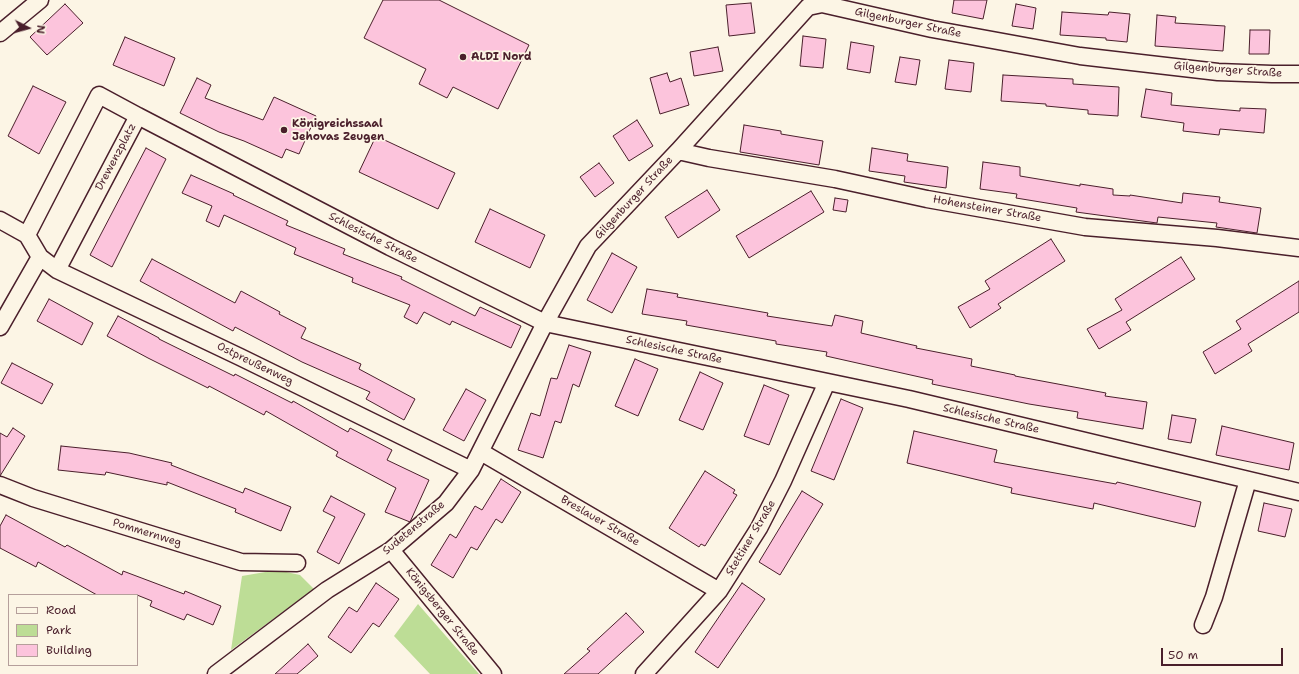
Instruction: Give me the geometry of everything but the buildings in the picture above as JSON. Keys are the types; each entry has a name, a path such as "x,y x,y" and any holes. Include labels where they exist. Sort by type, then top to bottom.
{"street":[{"path":"0,33 40,0"},
{"name":"Gilgenburger Straße","path":"545,323 588,246 678,151 808,7 822,4 932,29 1080,56 1218,72 1299,74"},
{"name":"Drewenzplatz","path":"27,235 99,95 138,116 57,270"},
{"name":"Schlesische Straße","path":"138,116 390,247 545,323 924,403 1299,492"},
{"name":"Hohensteiner Straße","path":"678,151 709,158 835,179 927,199 1085,227 1217,238 1299,248"},
{"path":"0,220 27,235 40,257 0,327"},
{"name":"Ostpreußenweg","path":"40,257 57,270 240,357 471,470"},
{"name":"Sudetenstraße","path":"216,674 327,590 391,550 446,502 471,470 545,323"},
{"name":"Stettiner Straße","path":"644,674 719,591 759,528 783,481 827,382"},
{"name":"Breslauer Straße","path":"480,452 719,591"},
{"path":"1203,625 1214,598 1248,480"},
{"name":"Pommernweg","path":"0,485 33,498 241,562 297,563"},
{"name":"Königsberger Straße","path":"391,550 493,674"}],"green space":[{"path":"277,570 300,575 314,589 231,650 242,576"},
{"path":"418,604 479,674 430,674 394,636"}],"place":[{"name":"ALDI Nord","path":"463,57"},
{"name":"Königreichssaal Jehovas Zeugen","path":"284,130"}]}
